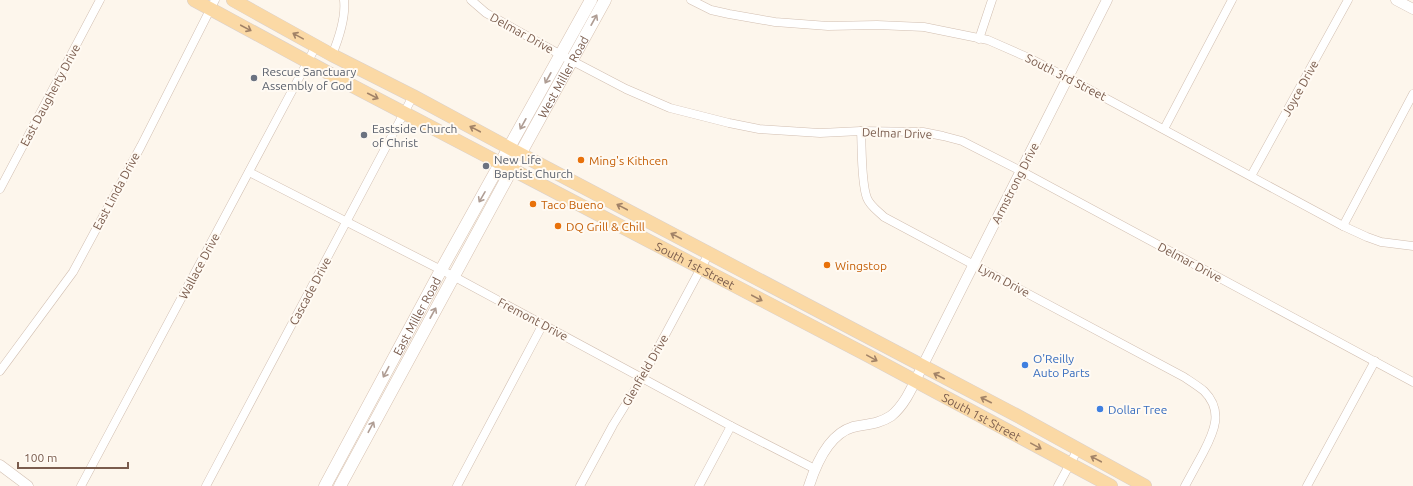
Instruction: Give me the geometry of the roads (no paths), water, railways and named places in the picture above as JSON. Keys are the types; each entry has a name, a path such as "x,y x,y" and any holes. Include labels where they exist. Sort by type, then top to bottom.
{"main road":[{"name":"South 1st Street","path":"194,0 213,5 307,61 915,381 1111,486"},
{"name":"South 1st Street","path":"233,0 332,55 414,96 1145,486"},
{"name":"West Miller Road","path":"515,151 561,55 591,0"},
{"name":"West Miller Road","path":"515,151 572,61 605,0"},
{"name":"East Miller Road","path":"340,486 453,276 515,151"},
{"name":"East Miller Road","path":"325,486 441,270 507,166"},
{"path":"594,212 601,197"},
{"path":"809,325 817,310"},
{"path":"350,439 362,445"}],"street":[{"name":"East Daugherty Drive","path":"0,189 100,0"},
{"path":"332,55 345,9 344,0"},
{"name":"Delmar Drive","path":"471,0 486,13 572,61 626,90 670,108 759,129 820,133 861,131 923,132 962,141 1021,171 1413,382"},
{"name":"South 3rd Street","path":"690,0 711,10 776,22 828,26 877,25 924,28 988,40 1029,58 1068,78 1343,226 1381,242 1413,246"},
{"path":"979,39 992,0"},
{"name":"Armstrong Drive","path":"809,486 815,469 828,446 843,431 853,427 878,423 894,413 905,399 1107,0"},
{"path":"1164,129 1232,0"},
{"name":"Joyce Drive","path":"1251,176 1348,0"},
{"path":"1396,0 1413,9"},
{"name":"East Linda Drive","path":"0,371 73,272 141,146 213,5"},
{"name":"Wallace Drive","path":"81,486 316,46"},
{"path":"1343,226 1413,94"},
{"name":"Cascade Drive","path":"206,486 404,112 414,96"},
{"name":"Lynn Drive","path":"861,131 864,185 867,198 872,206 884,216 1184,376 1204,392 1212,403 1216,414 1216,425 1212,437 1185,486"},
{"name":"Fremont Drive","path":"249,172 453,276 731,426 815,469"},
{"name":"Glenfield Drive","path":"580,486 613,425 642,378 709,253"},
{"path":"457,486 543,324"},
{"path":"1307,486 1375,362"},
{"path":"699,486 731,426"},
{"path":"1058,486 1078,449"},
{"path":"0,465 28,486"}],"place":[{"name":"Rescue Sanctuary Assembly of God","path":"254,78"},
{"name":"Eastside Church of Christ","path":"364,135"},
{"name":"Ming's Kithcen","path":"581,160"},
{"name":"New Life Baptist Church","path":"486,166"},
{"name":"Taco Bueno","path":"533,204"},
{"name":"DQ Grill & Chill","path":"558,226"},
{"name":"Wingstop","path":"827,265"},
{"name":"O'Reilly Auto Parts","path":"1025,365"},
{"name":"Dollar Tree","path":"1100,409"}]}
